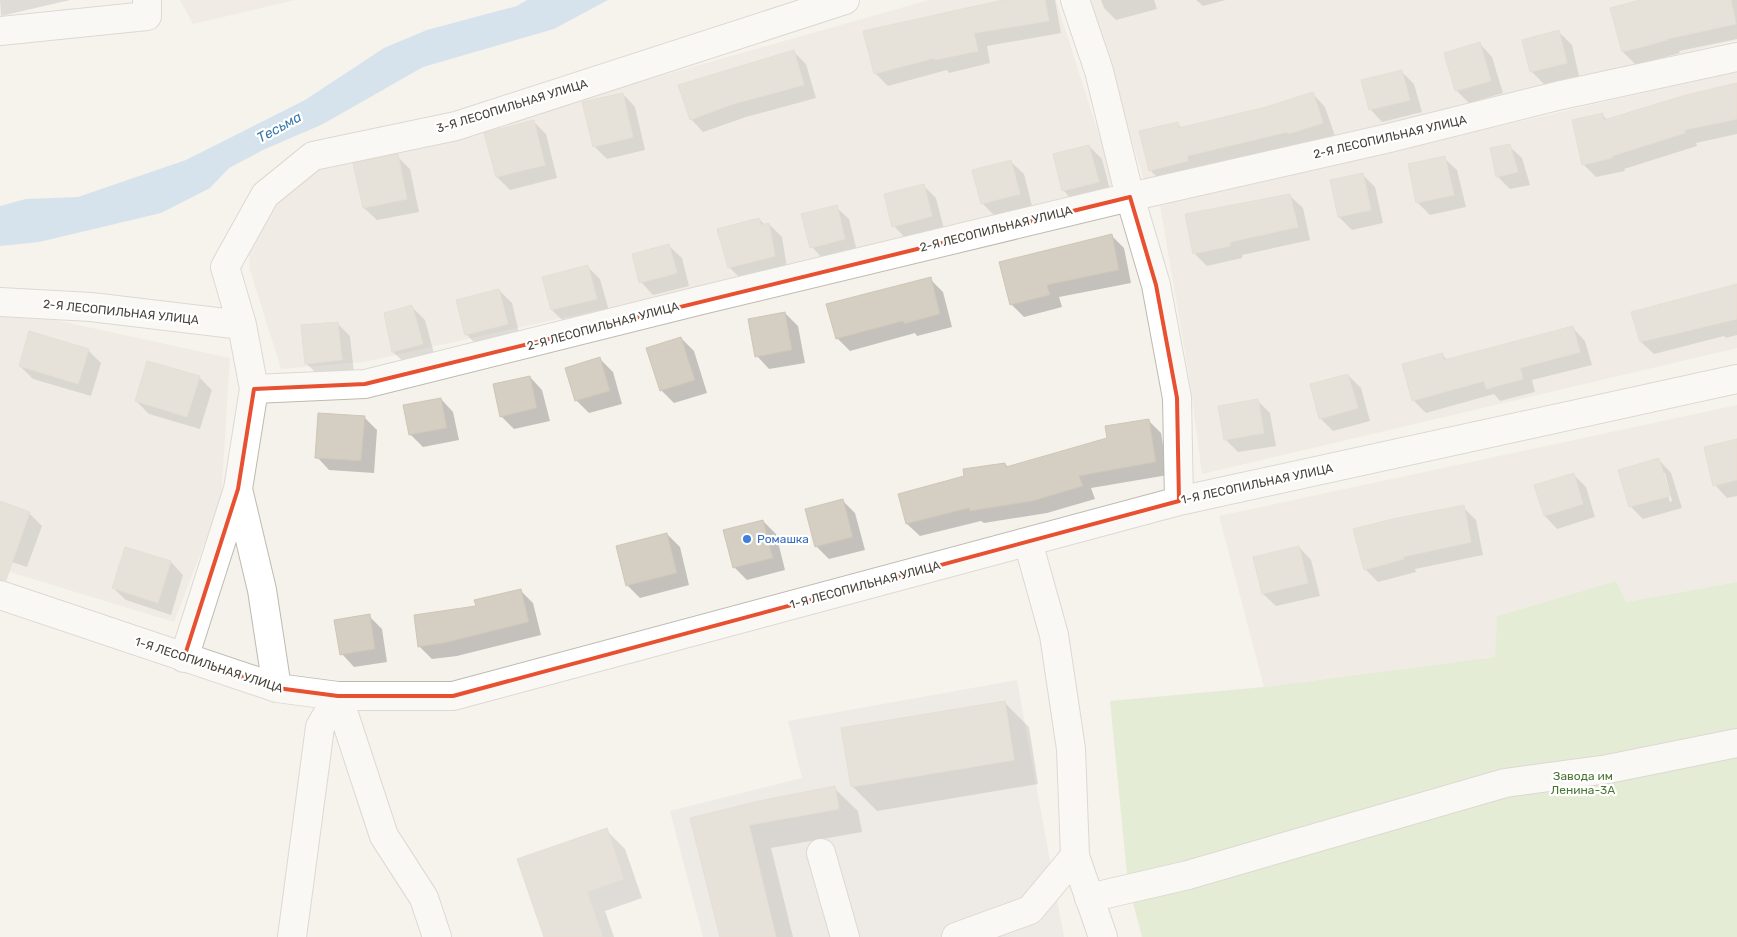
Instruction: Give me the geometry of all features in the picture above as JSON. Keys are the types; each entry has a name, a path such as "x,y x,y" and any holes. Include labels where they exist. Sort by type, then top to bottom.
{"street":[{"path":"0,31 147,16 147,0"},
{"name":"3-Я ЛЕСОПИЛЬНАЯ УЛИЦА","path":"238,490 254,389 242,325 225,267 265,196 313,156 456,126 845,0"},
{"path":"1075,0 1099,71 1130,197 1156,285 1177,398 1178,501"},
{"name":"2-Я ЛЕСОПИЛЬНАЯ УЛИЦА","path":"254,389 366,384 698,301 1130,197 1389,138 1557,96 1737,57"},
{"name":"2-Я ЛЕСОПИЛЬНАЯ УЛИЦА","path":"0,302 91,307 242,325"},
{"name":"1-Я ЛЕСОПИЛЬНАЯ УЛИЦА","path":"0,595 277,688 338,696 453,696 1178,501 1737,379"},
{"path":"184,658 238,490"},
{"path":"238,490 262,590 277,688"},
{"path":"1028,542 1054,636 1070,739 1075,856 1102,937"},
{"path":"292,937 320,727 338,696"},
{"path":"338,696 384,836 424,898 438,937"},
{"path":"1089,898 1188,875 1505,784 1608,769 1737,743"},
{"path":"821,853 845,937"},
{"path":"956,937 1030,910 1075,856"}],"highlighted area":[{"path":"1130,197 1156,285 1177,398 1179,501 453,696 338,696 277,688 184,658 238,489 254,389 365,384"}],"shaded area":[{"path":"180,0 295,0 193,24"},
{"path":"929,0 1056,0 1115,186 626,304 364,362 281,369 250,270 248,236 306,173 344,158 586,97"},
{"path":"1090,0 1737,0 1737,40 1144,181"},
{"path":"1737,71 1737,348 1202,474 1189,376 1160,205"},
{"path":"0,308 230,358 221,501 174,622 0,569"},
{"path":"1737,405 1737,582 1625,602 1616,581 1497,616 1496,657 1264,687 1219,516"},
{"path":"1017,680 1064,937 703,937 670,811 802,778 788,721"}],"green space":[{"name":"Завода им Ленина-3А","path":"1616,581 1626,602 1737,582 1737,937 1142,937 1128,884 1110,701 1264,687 1495,657 1497,616"}],"water":[{"name":"Тесьма","path":"527,0 608,0 554,29 423,67 323,124 263,150 229,168 210,188 161,213 39,242 0,246 0,206 26,199 78,197 186,160 305,100 384,48 427,30 517,6"}],"building":[{"path":"1003,0 1045,0 1049,21 974,33 978,51 935,60 935,58 874,74 863,31"},
{"path":"1640,0 1731,0 1736,24 1667,39 1622,52 1610,8"},
{"path":"1559,30 1567,63 1530,72 1522,40"},
{"path":"1480,42 1491,81 1455,91 1444,53"},
{"path":"794,50 804,85 733,104 690,120 678,85"},
{"path":"1402,70 1410,100 1369,110 1361,80"},
{"path":"1737,83 1737,119 1684,130 1685,133 1612,156 1612,158 1582,165 1572,120 1603,113 1604,120 1686,95"},
{"path":"1313,92 1323,123 1288,134 1287,132 1187,156 1188,161 1149,171 1139,131 1178,122 1179,128 1266,107"},
{"path":"623,93 633,137 593,147 582,102"},
{"path":"534,120 545,165 496,177 484,133"},
{"path":"1510,144 1518,172 1496,177 1490,148"},
{"path":"1089,145 1099,182 1062,191 1053,154"},
{"path":"398,154 407,199 363,208 353,163"},
{"path":"1445,156 1454,195 1416,203 1408,164"},
{"path":"1011,160 1020,194 981,204 972,170"},
{"path":"1363,173 1371,210 1338,217 1330,180"},
{"path":"924,184 932,216 892,227 884,194"},
{"path":"1290,194 1298,227 1230,242 1230,246 1193,254 1185,214"},
{"path":"837,205 845,239 810,248 801,214"},
{"path":"759,218 761,225 769,223 775,256 728,268 717,229"},
{"path":"1112,234 1119,270 1047,285 1050,295 1010,305 999,262"},
{"path":"669,244 677,273 639,283 632,254"},
{"path":"588,265 597,299 551,310 542,277"},
{"path":"931,277 940,314 904,324 903,321 836,339 826,304"},
{"path":"1737,284 1737,319 1640,342 1631,312"},
{"path":"499,289 508,324 465,335 456,300"},
{"path":"412,305 423,344 392,352 384,313"},
{"path":"785,312 792,350 755,357 748,319"},
{"path":"338,322 342,360 305,364 301,325"},
{"path":"1573,326 1580,352 1520,368 1523,379 1486,389 1484,381 1412,401 1402,364 1443,353 1444,360"},
{"path":"29,331 89,349 78,384 19,366"},
{"path":"681,337 695,380 660,391 646,348"},
{"path":"600,357 610,391 575,401 565,368"},
{"path":"147,361 200,376 187,417 135,401"},
{"path":"1348,374 1358,408 1319,419 1310,384"},
{"path":"530,376 537,408 500,417 493,384"},
{"path":"441,398 447,428 409,435 403,405"},
{"path":"1258,399 1264,433 1224,440 1218,406"},
{"path":"318,413 365,416 361,461 315,458"},
{"path":"1149,419 1156,462 1079,476 1083,486 1033,501 970,511 969,508 906,524 898,494 964,476 963,469 1005,463 1006,467 1107,438 1105,426"},
{"path":"1737,439 1737,480 1713,486 1704,447"},
{"path":"1659,458 1670,496 1629,507 1618,470"},
{"path":"1574,473 1583,504 1544,516 1534,485"},
{"path":"843,499 853,537 815,547 805,509"},
{"path":"0,501 30,512 6,580 0,580"},
{"path":"1464,505 1471,542 1403,557 1404,559 1364,570 1353,529"},
{"path":"763,520 773,558 733,568 723,530"},
{"path":"667,533 677,573 626,586 616,546"},
{"path":"1299,546 1308,583 1262,594 1253,557"},
{"path":"125,547 171,561 158,603 112,588"},
{"path":"521,589 529,622 444,643 418,647 414,615 476,606 474,600"},
{"path":"370,614 375,649 340,655 334,620"},
{"path":"1005,701 1014,760 851,787 841,728"},
{"path":"835,786 839,809 749,825 776,937 720,937 690,818 759,801"},
{"path":"607,828 624,879 587,892 603,937 544,937 517,859"}],"place":[{"name":"Ромашка","path":"747,539"}]}
